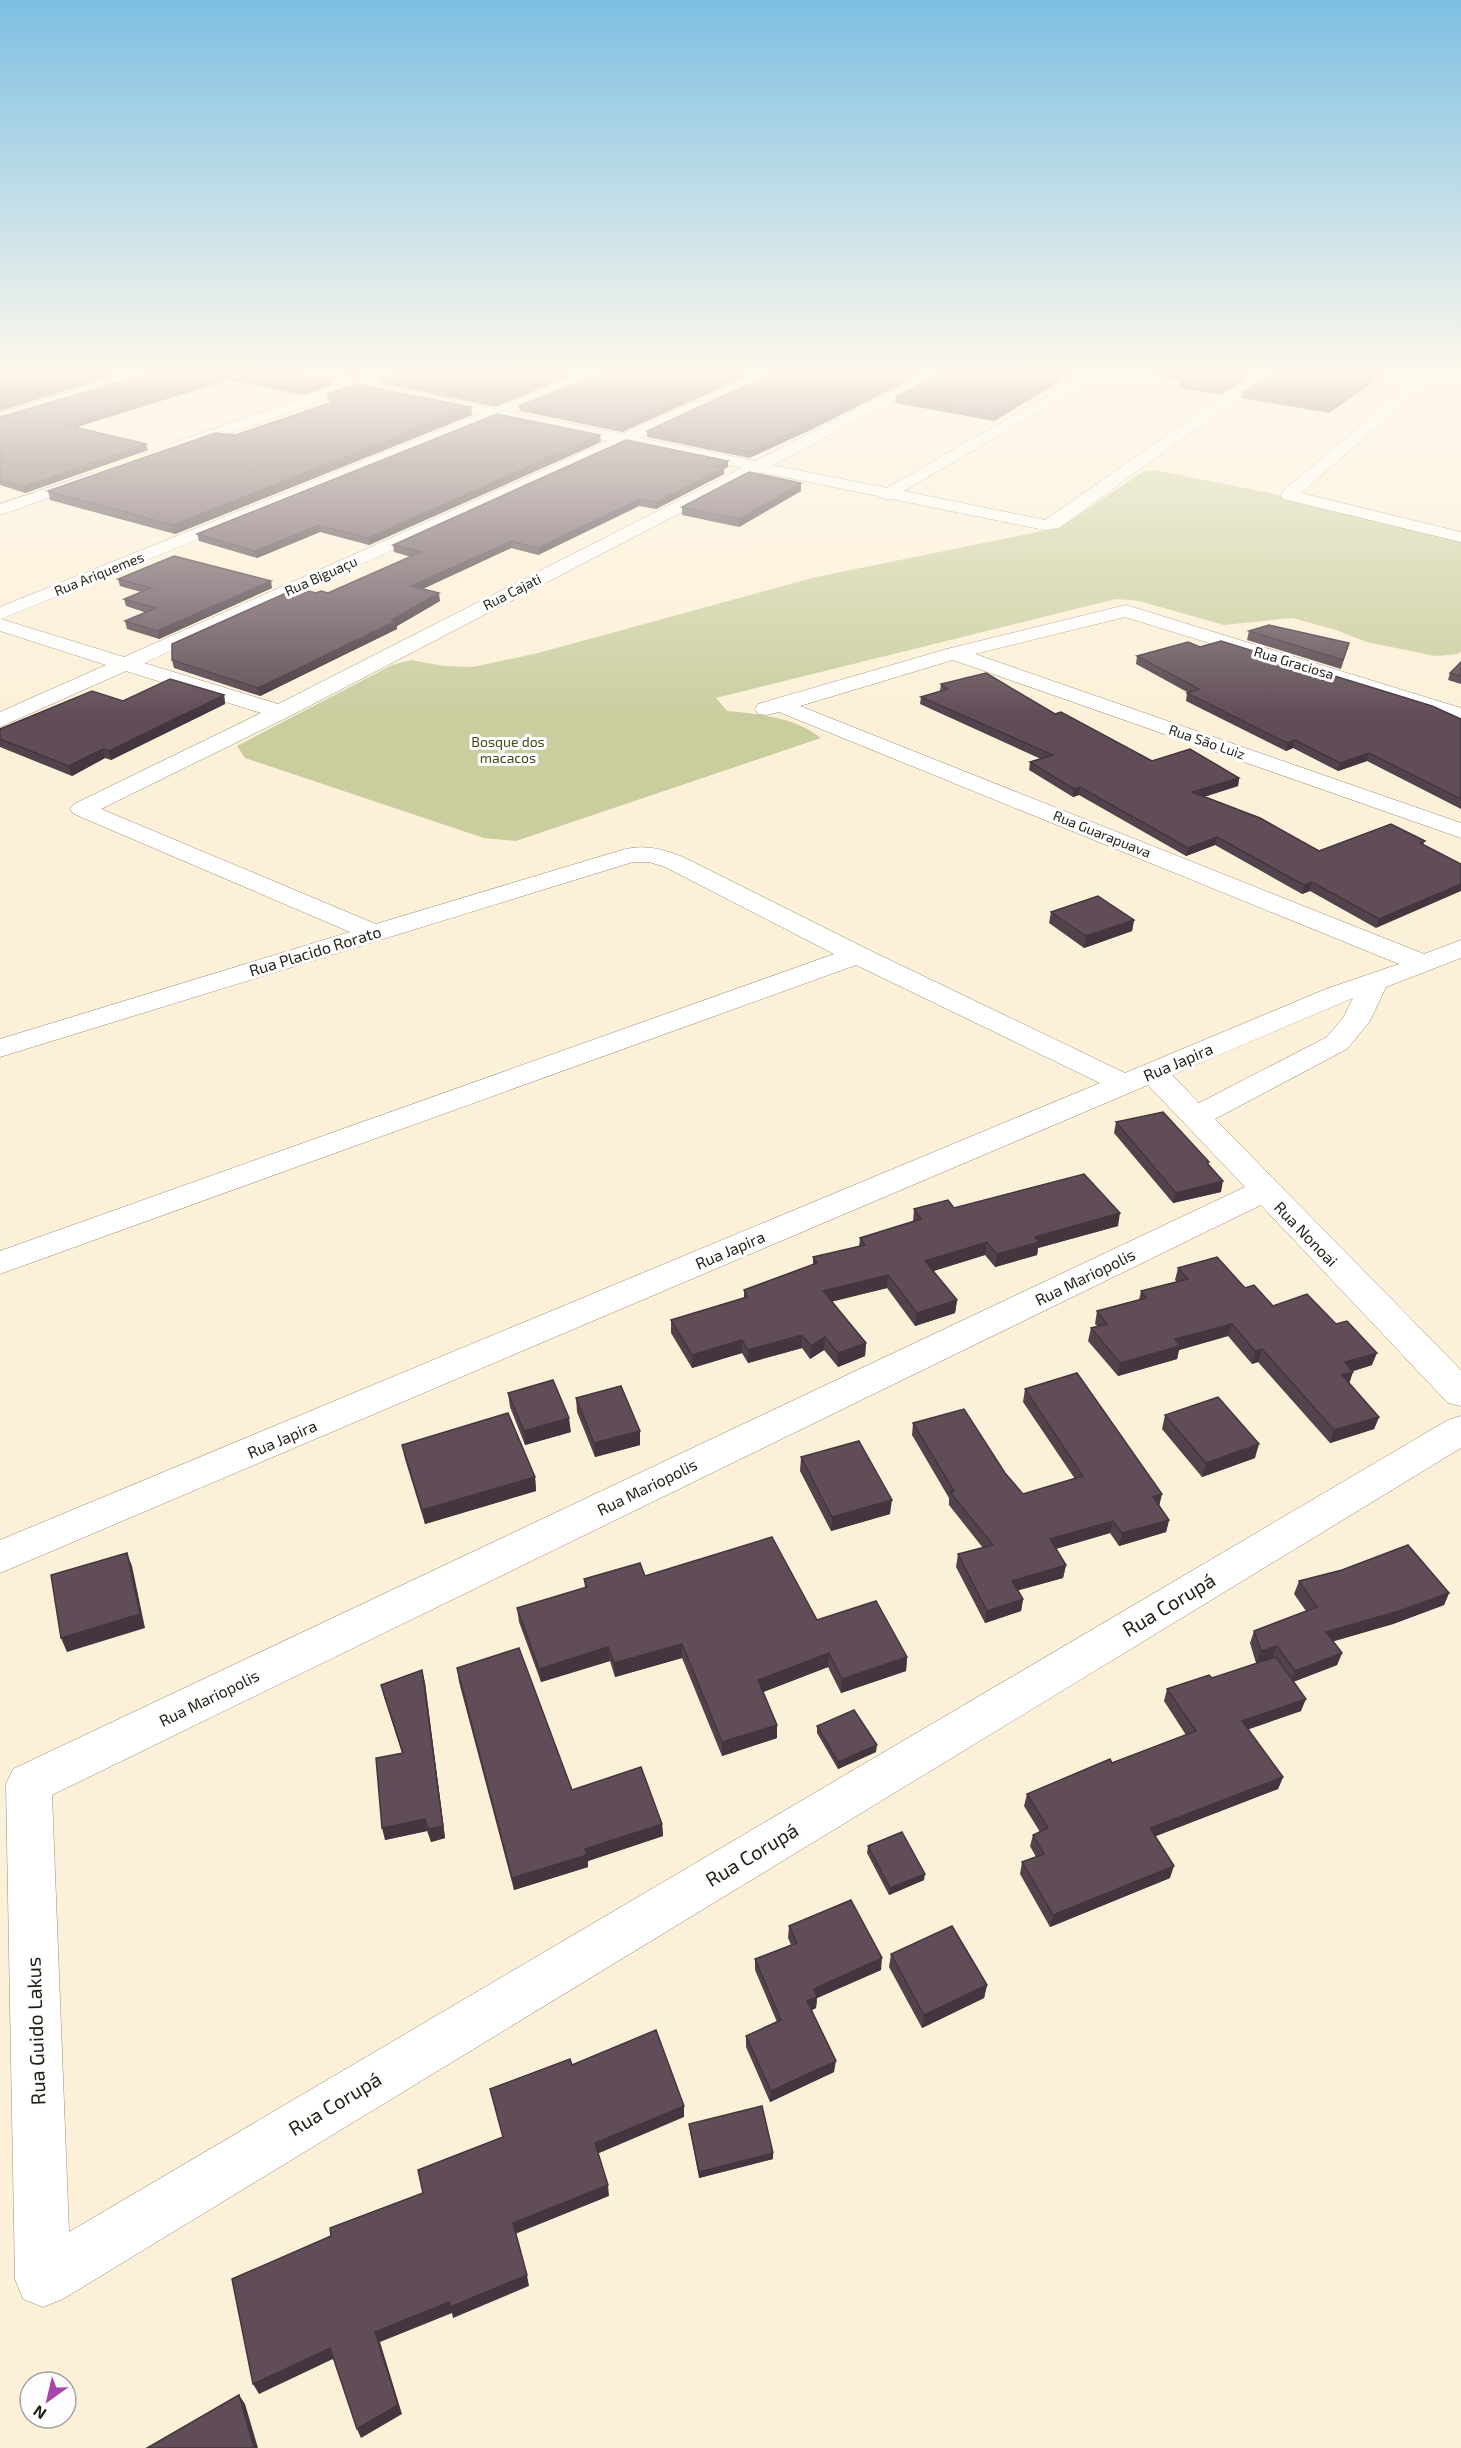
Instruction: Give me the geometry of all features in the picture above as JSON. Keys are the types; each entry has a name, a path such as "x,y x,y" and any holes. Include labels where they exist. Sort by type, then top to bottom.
{"street":[{"path":"0,498 40,486"},
{"path":"0,510 59,486"},
{"name":"Rua Ariquemes","path":"0,614 316,486"},
{"name":"Rua Biguaçu","path":"0,720 520,486"},
{"name":"Rua Cajati","path":"374,933 82,809 280,712 717,486"},
{"path":"845,486 1035,525 1053,524 1106,486"},
{"path":"886,495 901,486"},
{"path":"1297,486 1289,493 1293,496 1458,533"},
{"name":"Rua Graciosa","path":"954,653 1126,611 1461,715"},
{"path":"0,625 280,712"},
{"name":"Rua Guarapuava","path":"954,653 773,707 1424,964"},
{"name":"Rua São Luiz","path":"954,653 1461,831"},
{"name":"Rua Placido Rorato","path":"0,1048 631,855 651,854 674,862 857,955"},
{"name":"Rua Japira","path":"0,1557 1336,995 1424,964 1461,948"},
{"path":"0,1263 857,955 1138,1078"},
{"path":"1195,1117 1337,1043 1356,1021 1375,981"},
{"name":"Rua Nonoai","path":"1138,1078 1195,1117 1461,1393"},
{"name":"Rua Mariopolis","path":"29,1784 1264,1191"},
{"name":"Rua Corupá","path":"43,2279 1461,1430"},
{"name":"Rua Guido Lakus","path":"29,1784 43,2279"}],"green space":[{"name":"Bosque dos macacos","path":"1121,486 1235,486 1461,542 1461,651 1458,654 1435,656 1367,642 1336,630 1292,618 1224,625 1139,601 1116,599 716,698 727,711 764,715 788,721 800,725 821,738 516,841 484,838 245,758 237,746 392,665 411,660 444,666 473,667 538,653 816,577 1064,525"}],"building":[{"path":"62,486 271,486 173,525 48,491"},
{"path":"316,486 485,486 368,538 319,525 255,551 197,534"},
{"path":"523,486 688,486 656,502 639,499 538,548 511,541 411,586 439,593 392,620 396,621 258,688 172,660 172,644 297,588 316,593 321,591 328,593 421,552 393,545"},
{"path":"722,486 795,486 739,519 682,507"},
{"path":"174,556 271,581 157,631 125,621 156,608 124,599 151,588 118,579"},
{"path":"1269,625 1349,643 1343,660 1249,631"},
{"path":"1221,641 1432,706 1461,719 1461,799 1369,753 1340,763 1295,740 1287,743 1187,693 1199,689 1137,656 1188,642 1200,647"},
{"path":"1461,662 1461,676 1450,673"},
{"path":"986,673 1055,714 1061,712 1152,761 1190,749 1239,778 1192,792 1260,818 1319,851 1391,824 1425,841 1420,843 1461,864 1461,884 1379,919 1312,882 1304,885 1217,837 1188,848 1080,787 1074,789 1030,762 1053,755 921,697 948,689 941,684"},
{"path":"170,679 224,695 109,751 103,749 69,766 0,739 0,729 92,691 123,701"},
{"path":"1098,896 1134,920 1086,936 1051,912"},
{"path":"1163,1112 1209,1162 1207,1163 1223,1181 1176,1193 1116,1122"},
{"path":"1084,1174 1120,1213 1035,1237 1039,1242 997,1254 987,1242 925,1261 957,1300 917,1313 888,1275 823,1291 866,1343 838,1353 825,1337 811,1346 802,1335 748,1350 742,1340 692,1355 671,1320 747,1297 744,1290 817,1263 813,1257 865,1245 860,1238 921,1219 914,1209 948,1200 954,1208"},
{"path":"1217,1257 1245,1288 1254,1285 1273,1306 1307,1294 1336,1324 1347,1321 1377,1353 1345,1362 1353,1372 1342,1375 1379,1417 1334,1430 1262,1349 1255,1351 1232,1324 1175,1339 1180,1346 1120,1363 1091,1328 1107,1324 1097,1311 1146,1298 1141,1291 1188,1279 1178,1268"},
{"path":"1077,1373 1162,1494 1153,1497 1169,1520 1122,1533 1113,1521 1050,1539 1066,1565 1012,1581 1023,1599 987,1611 958,1554 993,1545 950,1492 954,1491 913,1423 964,1409 1005,1473 1023,1494 1083,1476 1025,1389"},
{"path":"553,1380 569,1418 524,1431 508,1393"},
{"path":"621,1386 640,1431 594,1443 576,1398"},
{"path":"1218,1397 1259,1444 1206,1463 1165,1415"},
{"path":"508,1413 535,1477 422,1510 402,1445"},
{"path":"859,1441 892,1500 832,1517 801,1457"},
{"path":"772,1537 817,1620 876,1601 907,1657 842,1679 829,1653 758,1680 777,1725 722,1742 682,1644 614,1663 608,1647 539,1669 517,1608 587,1587 584,1579 640,1563 645,1576"},
{"path":"1408,1545 1449,1593 1399,1611 1326,1632 1342,1653 1295,1671 1277,1646 1261,1651 1254,1631 1317,1607 1299,1581 1342,1570"},
{"path":"127,1553 140,1614 61,1638 51,1575"},
{"path":"519,1648 572,1790 641,1767 662,1824 585,1849 587,1855 512,1878 457,1668"},
{"path":"1276,1657 1306,1699 1242,1721 1283,1777 1150,1828 1174,1866 1053,1915 1022,1862 1044,1854 1033,1835 1048,1828 1027,1794 1110,1759 1112,1763 1196,1731 1167,1689 1209,1675 1212,1678"},
{"path":"422,1670 443,1826 428,1829 425,1819 382,1828 376,1758 403,1753 381,1685"},
{"path":"854,1710 877,1745 838,1762 817,1726"},
{"path":"902,1832 925,1874 890,1888 868,1846"},
{"path":"851,1900 882,1958 814,1989 817,1997 807,2001 836,2061 771,2091 746,2036 781,2020 755,1959 797,1943 789,1926"},
{"path":"952,1926 987,1985 924,2015 891,1954"},
{"path":"656,2030 684,2106 595,2143 608,2185 513,2223 527,2275 450,2307 449,2302 375,2332 398,2405 357,2429 330,2348 253,2384 232,2279 331,2236 330,2228 423,2193 418,2170 503,2137 490,2089 570,2059 572,2065"},
{"path":"762,2106 773,2153 699,2172 689,2124"},
{"path":"239,2395 254,2448 147,2448"}]}
